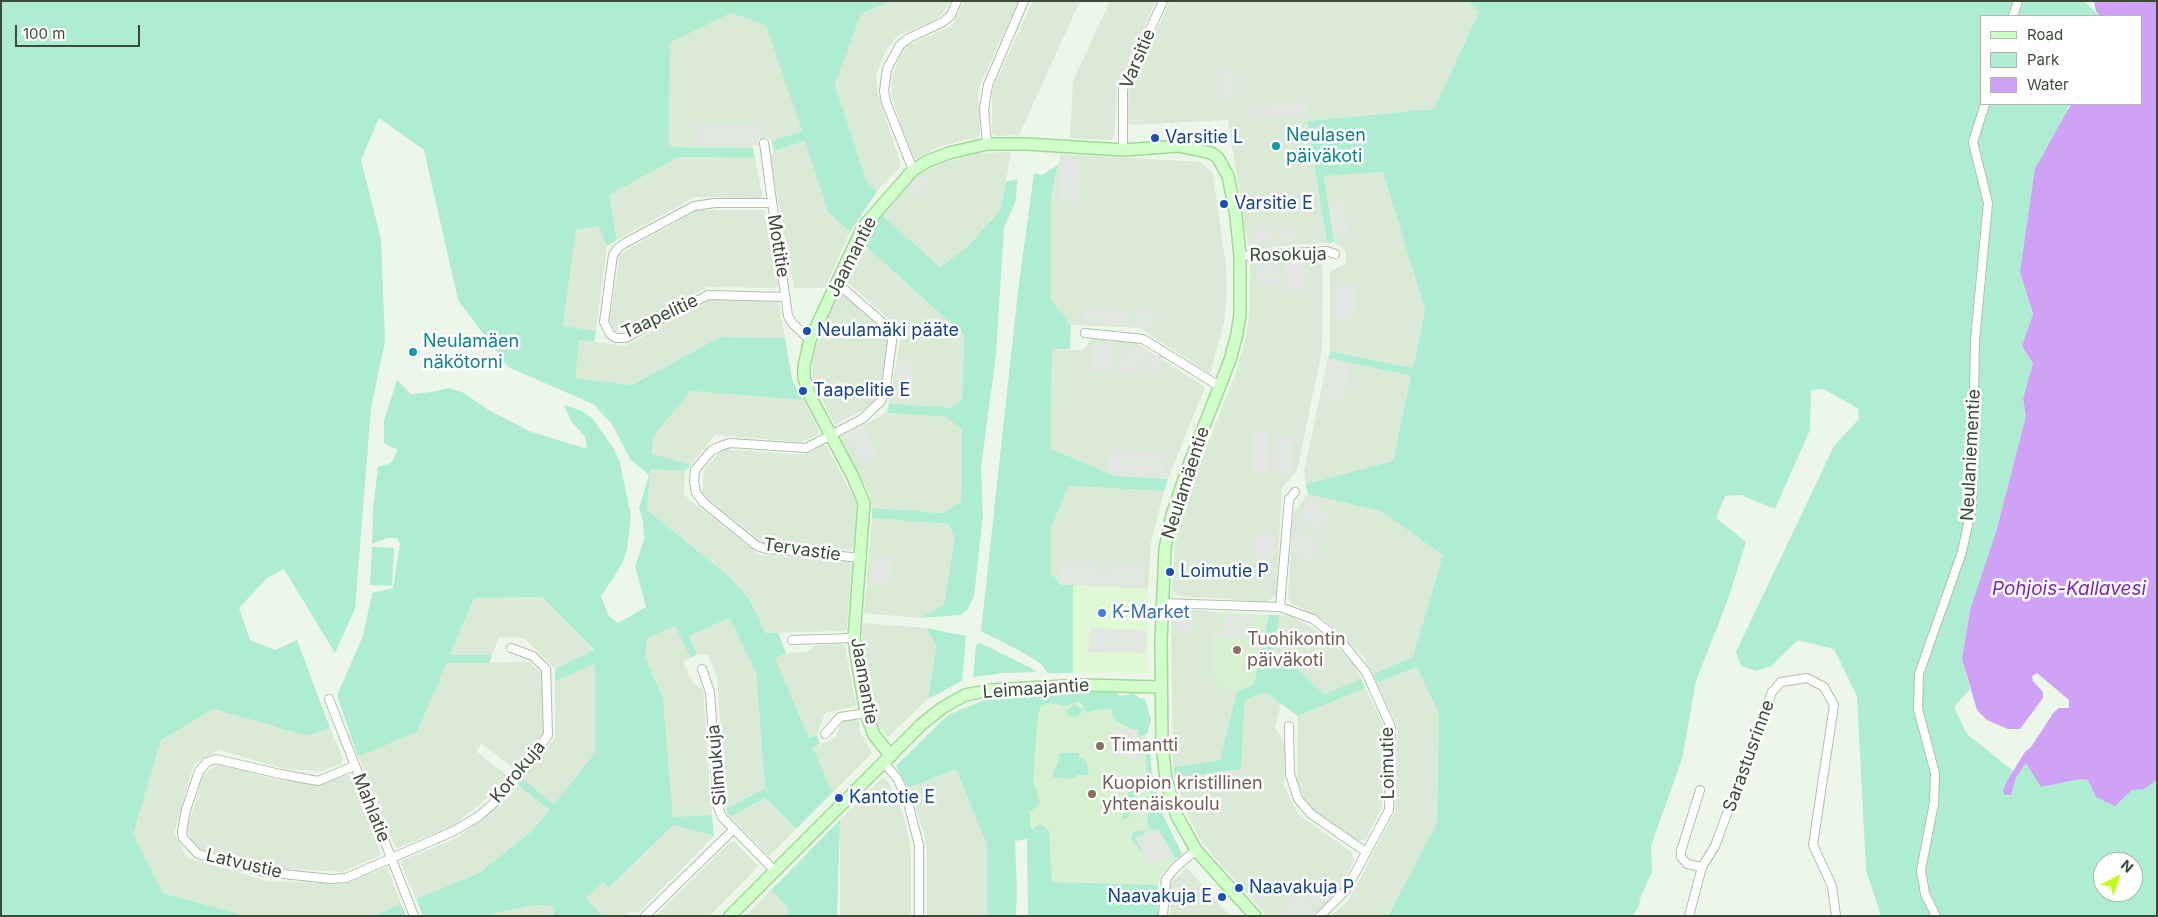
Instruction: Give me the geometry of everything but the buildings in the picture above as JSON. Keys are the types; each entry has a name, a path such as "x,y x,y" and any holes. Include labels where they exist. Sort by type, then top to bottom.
{"street":[{"path":"913,170 886,102 884,92 887,69 900,45 909,38 943,22 951,15 957,1"},
{"path":"988,144 984,109 988,85 1024,1"},
{"name":"Varsitie","path":"1123,150 1123,89 1163,1"},
{"path":"2013,15 2018,1"},
{"name":"Neulaniementie","path":"1936,916 1925,894 1921,870 1934,803 1935,773 1918,709 1919,674 1962,552 1972,506 1975,340 1988,203 1973,142 1985,105"},
{"name":"Mottitie","path":"764,144 788,316 792,323 810,340"},
{"name":"Jaamantie","path":"887,759 874,735 866,713 854,638 862,558 864,504 853,477 810,396 804,378 804,366 810,340 863,227 913,170 949,152 988,144 1026,144 1123,150 1179,146 1211,153"},
{"name":"Neulamäentie","path":"1211,153 1218,158 1228,176 1236,216 1240,256 1240,314 1230,360 1171,518 1165,549 1160,687 1162,744 1166,779 1178,816 1196,850 1256,916"},
{"name":"Taapelitie","path":"771,203 715,203 694,206 625,243 613,255 604,322 610,334 616,338 625,338 708,294 785,297"},
{"name":"Rosokuja","path":"1240,256 1327,251 1335,254"},
{"path":"831,434 862,419 881,400 886,387 892,341 890,334 882,323 837,283"},
{"path":"1085,333 1142,339 1219,386"},
{"name":"Tervastie","path":"831,434 806,448 730,443 721,446 712,450 694,470 696,493 717,515 748,539 766,549 862,558"},
{"path":"1280,607 1292,495"},
{"name":"Loimutie","path":"1162,603 1280,607 1313,619 1340,640 1366,672 1391,727 1389,810 1346,890 1320,916"},
{"path":"792,640 854,638"},
{"name":"Korokuja","path":"391,858 454,831 479,816 496,801 527,766 548,735 546,669 533,656 511,648"},
{"name":"Silmukuja","path":"702,669 710,692 718,806 722,817 733,830 775,871"},
{"name":"Sarastusrinne","path":"1700,790 1681,851 1681,857 1687,864 1702,867 1715,846 1772,692 1781,682 1807,678 1824,687 1834,705 1814,845 1832,886 1836,916"},
{"name":"Leimaajantie","path":"730,916 922,724 942,708 965,695 991,690 1083,685 1160,687"},
{"name":"Mahlatie","path":"329,699 414,916"},
{"path":"825,734 840,717 866,713"},
{"path":"1289,726 1290,774 1298,799 1311,814 1366,852"},
{"name":"Latvustie","path":"354,766 318,781 280,774 216,758 207,762 199,772 186,810 182,832 183,838 198,854 264,872 331,879 346,878 391,858"},
{"path":"887,759 907,799 919,845 919,916"},
{"path":"645,916 733,830"},
{"path":"1163,916 1166,879 1176,867 1196,850"},
{"path":"1688,916 1702,867"}],"shaded area":[{"path":"890,1 950,1 945,11 937,19 897,36 885,52 876,76 878,94 901,166 877,191 867,182 835,85 861,14"},
{"path":"964,1 1019,1 978,89 980,134 978,137 941,146 915,159 911,156 891,95 892,78 899,58 908,45 952,26"},
{"path":"1033,1 1080,1 1019,135 996,136 992,134 992,90"},
{"path":"1110,1 1156,1 1117,88 1114,137 1111,140 1070,138 1073,81"},
{"path":"1170,1 1467,1 1479,12 1434,109 1307,121 1327,243 1290,245 1249,251 1228,120 1131,125 1127,122 1129,90"},
{"path":"731,13 766,24 802,131 772,141 767,137 752,140 753,148 669,147 670,43"},
{"path":"1217,70 1234,70 1235,98 1219,99"},
{"path":"1306,102 1308,114 1247,119 1246,107"},
{"path":"697,125 759,126 759,146 698,145"},
{"path":"805,141 828,212 850,232 825,288 794,288 770,156 774,151"},
{"path":"1011,152 1001,208 967,247 940,267 881,214 887,205 916,176 946,162 980,153"},
{"path":"1061,154 1201,162 1213,174 1226,266 1227,293 1224,322 1210,374 1140,328 1071,325 1051,300 1051,200"},
{"path":"679,157 755,158 762,195 760,198 695,197 617,240 609,195"},
{"path":"1062,157 1082,159 1079,203 1059,201"},
{"path":"1383,172 1425,310 1413,368 1330,351 1330,272 1346,263 1346,251 1334,242 1324,175"},
{"path":"921,173 931,183 917,198 907,188"},
{"path":"1343,199 1349,235 1335,237 1328,201"},
{"path":"698,210 764,210 778,285 775,288 707,287 626,331 615,330 610,323 610,318 620,254"},
{"path":"1295,225 1297,242 1279,243 1278,227"},
{"path":"598,226 607,246 596,331 563,327 576,230"},
{"path":"1271,228 1273,244 1255,247 1253,231"},
{"path":"862,243 964,335 962,400 950,408 889,403 902,331 845,280"},
{"path":"1310,256 1323,266 1322,350 1297,471 1282,488 1276,595 1267,602 1178,596 1172,590 1175,543 1187,496 1235,375 1246,337 1249,315 1250,264"},
{"path":"1304,258 1307,289 1288,291 1284,260"},
{"path":"1257,265 1279,265 1280,286 1257,286"},
{"path":"1334,283 1355,283 1355,319 1334,319"},
{"path":"841,293 882,328 888,344 882,379 873,405 835,425 814,384 812,360 819,338"},
{"path":"710,300 778,300 785,338 720,337 632,385 574,378 579,340 625,346"},
{"path":"1138,307 1155,310 1151,329 1135,326"},
{"path":"1085,309 1127,311 1127,325 1084,323"},
{"path":"1092,339 1135,342 1205,387 1168,479 1116,476 1051,450 1052,349 1083,350"},
{"path":"1092,344 1114,345 1113,372 1091,371"},
{"path":"1123,345 1144,349 1140,375 1119,372"},
{"path":"1146,355 1163,355 1162,375 1146,374"},
{"path":"1328,358 1411,376 1393,461 1306,484 1304,472"},
{"path":"898,359 914,362 912,380 895,378"},
{"path":"1328,360 1350,364 1343,402 1322,398"},
{"path":"691,391 803,400 819,430 817,435 801,442 715,435 691,465 652,455 652,436"},
{"path":"887,413 947,417 962,430 961,502 943,513 872,508 870,495 840,437"},
{"path":"863,426 878,456 861,465 846,435"},
{"path":"1253,432 1267,432 1268,472 1253,472"},
{"path":"1274,436 1293,436 1292,473 1273,473"},
{"path":"823,445 827,446 857,504 854,547 850,550 763,543 702,494 704,470 722,449 804,455"},
{"path":"1110,449 1166,453 1164,478 1108,474"},
{"path":"650,469 685,471 684,495 759,555 850,562 852,565 847,628 844,631 765,633 750,600 731,578 647,510"},
{"path":"1068,486 1164,491 1151,543 1148,589 1063,585 1051,574 1051,529"},
{"path":"1308,494 1380,511 1443,555 1413,658 1373,674 1364,657 1328,622 1290,602 1288,596 1293,513"},
{"path":"1311,500 1331,517 1319,532 1298,515"},
{"path":"872,518 948,524 955,536 944,604 920,618 864,613"},
{"path":"1295,528 1321,544 1310,563 1294,552"},
{"path":"1254,535 1275,535 1274,559 1253,559"},
{"path":"873,554 892,556 890,584 871,583"},
{"path":"1060,561 1093,562 1094,570 1114,571 1115,564 1144,565 1144,586 1059,584"},
{"path":"1073,585 1148,589 1148,673 1073,673"},
{"path":"542,597 594,651 555,669 524,638 499,637 492,655 450,655 474,598"},
{"path":"1180,609 1222,612 1222,629 1213,628 1221,691 1237,691 1220,760 1173,767 1171,615"},
{"path":"1177,612 1192,613 1191,632 1177,631"},
{"name":"Tuohikontin päiväkoti","path":"1222,612 1269,615 1254,684 1237,691 1221,691 1212,672 1212,628 1222,629"},
{"path":"1280,615 1290,616 1320,632 1354,664 1361,679 1324,694 1293,665 1271,661"},
{"path":"1226,616 1252,616 1252,637 1214,637 1214,632 1226,631"},
{"path":"730,618 756,673 765,788 726,809 717,676 708,655 697,654 689,636"},
{"path":"863,623 926,628 936,646 928,699 888,737 876,724 861,646"},
{"path":"676,625 691,658 683,662 693,683 703,689 712,815 673,818 663,697 645,658 647,638"},
{"path":"1090,628 1146,630 1146,653 1089,652"},
{"path":"842,644 845,647 856,704 854,707 825,713 817,735 809,738 774,657 786,653 807,652 816,645"},
{"path":"530,662 542,674 543,733 515,769 481,743 477,752 509,777 498,790 451,827 398,848 395,847 358,757 417,732 447,663"},
{"path":"595,663 595,753 554,804 523,779 555,738 555,681"},
{"path":"1417,667 1439,714 1437,823 1388,916 1331,916 1348,901 1395,812 1397,726 1377,683"},
{"path":"1365,688 1386,730 1382,807 1366,839 1357,841 1308,806 1297,783 1298,716"},
{"path":"1265,692 1281,703 1275,728 1285,744 1284,786 1298,814 1351,852 1354,861 1337,893 1312,916 1267,916 1214,857 1199,837 1186,811 1175,778 1241,769 1245,700"},
{"name":"Kuopion kristillinen yhtenäiskoulu","path":"1033,694 1112,695 1145,730 1149,774 1162,816 1182,854 1161,875 1158,885 1052,883 1049,830 1031,831 1029,808 1030,734"},
{"path":"214,709 308,736 330,728 343,759 341,764 322,771 285,769 219,750 194,764 174,833 187,858 268,881 344,884 387,867 401,904 373,916 246,916 163,893 133,835 161,740"},
{"path":"857,719 860,732 872,753 832,793 813,748 835,738 842,722"},
{"path":"1112,729 1138,729 1138,760 1129,760 1127,755 1114,755"},
{"path":"220,764 283,781 326,783 346,775 350,776 381,854 341,872 269,868 196,848 187,830 204,773"},
{"path":"956,769 987,845 987,916 927,916 927,855 924,832 908,788"},
{"path":"883,777 889,784 902,811 907,831 911,851 911,916 840,916 840,820"},
{"path":"518,785 549,810 532,831 479,873 416,899 401,864 403,860 457,838 507,799"},
{"path":"765,798 796,829 769,856 730,817"},
{"path":"673,825 714,836 638,913 631,911 626,916 603,916 586,898 603,882 609,888"},
{"path":"1158,829 1173,854 1152,866 1136,838"},
{"path":"730,842 735,842 759,866 709,916 656,916"},
{"path":"1187,868 1230,916 1170,916 1170,883"},
{"path":"1321,884 1329,893 1306,916 1274,916 1297,893 1304,900"},
{"path":"771,890 788,908 788,916 745,916"},
{"path":"533,905 554,906 554,916 485,916"}],"green space":[{"path":"1,1 890,1 861,14 835,85 867,182 877,191 850,232 828,212 805,141 774,151 772,141 802,131 766,25 731,13 670,43 669,147 753,148 755,158 679,157 609,195 617,240 607,246 598,226 576,230 563,326 596,331 594,342 579,340 575,378 632,385 720,337 785,338 792,379 803,400 691,391 653,436 652,454 691,465 685,471 650,469 647,510 731,578 750,600 765,633 778,633 786,653 775,658 809,738 817,735 820,744 813,748 832,793 796,829 765,798 730,817 726,809 765,788 756,673 730,618 689,636 697,654 691,658 675,626 647,638 645,658 663,697 673,817 712,815 714,836 673,825 609,888 603,882 586,898 603,916 554,916 554,906 533,905 485,916 423,916 416,899 479,873 532,831 549,810 518,785 523,779 554,804 595,753 595,664 555,681 555,669 594,650 542,597 474,598 450,655 492,655 489,663 447,663 417,732 358,757 337,695 363,636 372,593 393,588 400,544 397,538 387,538 372,544 373,509 378,467 391,463 398,450 384,443 384,421 397,380 411,394 449,388 464,393 487,409 529,431 587,449 585,437 571,421 564,405 580,410 592,418 614,449 620,463 631,516 627,549 623,562 601,597 609,616 618,623 646,607 635,566 644,540 643,521 639,508 649,475 630,459 612,424 593,404 508,367 458,300 424,150 379,118 361,160 381,239 385,341 371,408 355,609 335,653 284,569 267,578 239,608 250,640 275,650 297,640 330,728 308,736 214,709 161,740 133,835 163,893 246,916 1,916"},
{"path":"1467,1 2084,1 2099,15 1980,15 1980,105 2070,105 2020,272 2033,315 2022,346 2033,363 2023,399 2026,416 1996,532 1970,610 1962,659 1970,689 1954,707 1967,734 2013,771 2007,781 2005,795 2011,795 2016,778 2026,763 2144,789 2157,780 2157,916 1881,916 1866,870 1857,696 1834,649 1798,640 1771,666 1756,671 1741,666 1736,652 1834,446 1859,419 1858,408 1823,389 1811,390 1810,430 1775,509 1741,495 1725,496 1716,518 1746,542 1727,602 1696,681 1682,759 1651,846 1652,872 1640,899 1639,907 1632,916 1388,916 1437,823 1439,714 1417,667 1377,683 1373,674 1413,657 1443,555 1380,511 1308,494 1306,484 1393,461 1411,376 1328,358 1330,351 1413,368 1425,310 1383,172 1324,176 1334,242 1327,243 1307,121 1434,109 1479,12"},
{"path":"1058,165 1051,200 1051,300 1071,325 1070,349 1052,349 1051,449 1116,476 1168,479 1164,491 1068,486 1051,529 1051,574 1062,585 1073,585 1073,673 1048,673 1040,663 981,631 1018,291 1034,173 1042,175"},
{"path":"1017,179 1016,200 1004,228 996,354 981,468 983,515 974,596 968,609 961,615 920,618 944,604 955,536 948,524 872,518 872,508 942,513 961,502 962,430 946,417 887,413 889,403 950,408 962,400 964,335 862,243 881,214 940,267 967,247 995,216 1001,208 1006,182"},
{"path":"372,547 394,548 392,586 370,585"},
{"path":"1269,615 1280,615 1271,661 1293,665 1324,694 1361,679 1365,688 1298,716 1265,692 1245,700 1241,769 1175,778 1173,767 1220,760 1237,691 1254,684"},
{"path":"926,628 966,636 962,681 928,699 936,646"},
{"path":"980,643 1037,672 1004,673 973,677 976,645"},
{"path":"1117,693 1120,696 1133,693 1139,698 1145,699 1151,720 1147,734 1140,736 1136,731 1116,721 1111,709 1086,713 1080,701 1064,706 1049,703 1041,706 1038,714 1033,781 1040,803 1033,812 1029,809 1031,830 1040,824 1049,830 1052,882 1158,885 1158,916 1028,916 1027,839 1015,841 1016,916 987,916 987,845 956,769 908,788 896,766 948,715 998,694"},
{"path":"1074,704 1083,709 1077,717 1069,716 1067,711"},
{"path":"1060,753 1079,753 1079,758 1087,763 1088,775 1076,775 1076,779 1053,777 1053,771 1056,768"},
{"path":"1146,753 1150,753 1153,783 1147,783"},
{"path":"1156,788 1163,815 1182,854 1180,857 1174,857 1159,831 1149,829 1148,812 1144,800 1150,794 1149,789"},
{"path":"1136,791 1129,817 1123,820 1123,813 1129,812 1128,792"},
{"path":"840,820 837,916 788,916 788,908 771,890"},
{"path":"1139,830 1144,831 1144,834 1136,838 1144,854 1131,839 1133,833"},
{"path":"401,904 406,916 373,916"}],"water":[{"name":"Pohjois-Kallavesi","path":"2094,1 2157,1 2157,780 2144,789 2132,790 2115,806 2096,797 2088,780 2080,779 2041,787 2026,763 2016,778 2011,795 2005,795 2003,791 2007,781 2025,752 2031,747 2054,712 2059,708 2069,708 2069,700 2037,673 2032,676 2033,681 2043,692 2043,698 2020,729 2008,729 1987,720 1977,710 1962,659 1970,610 1996,532 2026,416 2023,399 2033,363 2022,346 2033,314 2020,272 2035,169 2070,105 2143,105 2143,15 2099,15 2096,11"}],"place":[{"name":"Varsitie L","path":"1155,138"},
{"name":"Neulasen päiväkoti","path":"1276,146"},
{"name":"Varsitie E","path":"1224,204"},
{"name":"Neulamäki pääte","path":"807,331"},
{"name":"Neulamäen näkötorni","path":"413,352"},
{"name":"Taapelitie E","path":"803,391"},
{"name":"Loimutie P","path":"1170,572"},
{"name":"K-Market","path":"1102,613"},
{"name":"Tuohikontin päiväkoti","path":"1237,650"},
{"name":"Timantti","path":"1100,746"},
{"name":"Kuopion kristillinen yhtenäiskoulu","path":"1092,794"},
{"name":"Kantotie E","path":"839,798"},
{"name":"Naavakuja P","path":"1239,888"},
{"name":"Naavakuja E","path":"1222,897"}]}
